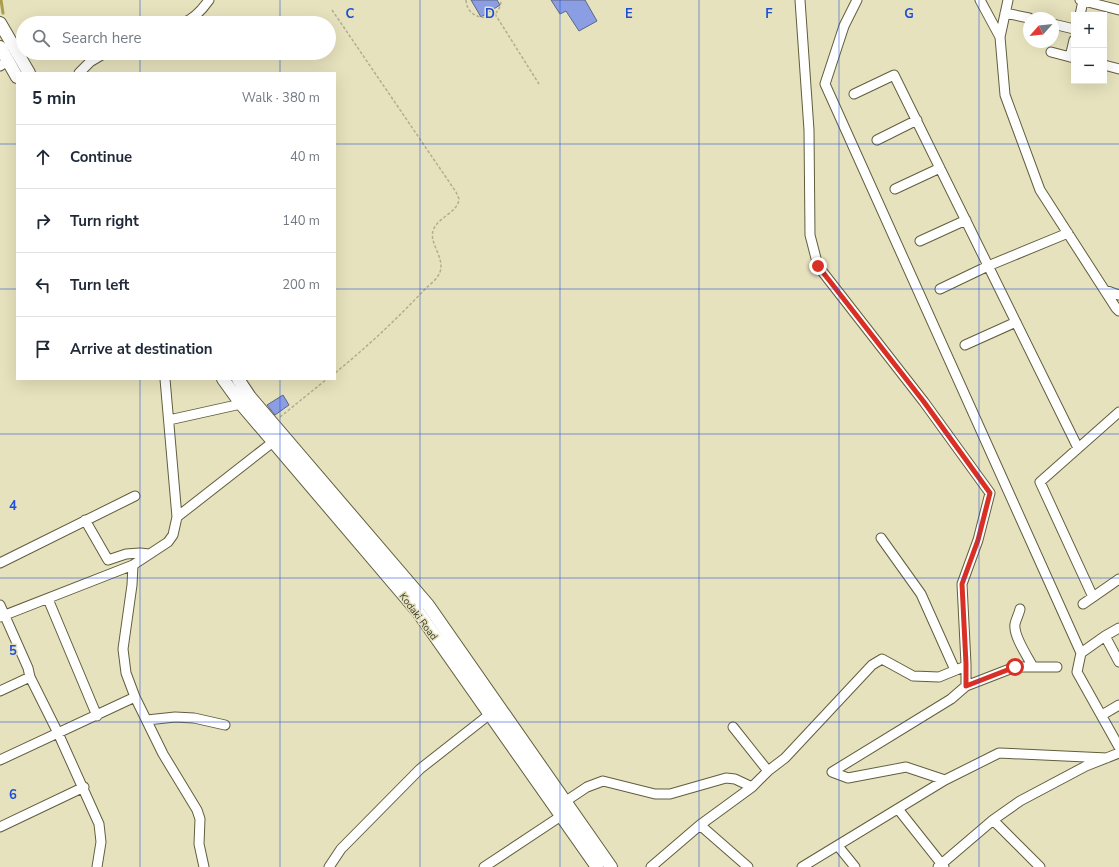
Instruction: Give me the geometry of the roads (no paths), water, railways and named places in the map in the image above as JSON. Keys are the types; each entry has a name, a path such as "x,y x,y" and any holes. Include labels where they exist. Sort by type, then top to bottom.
{"main road":[{"path":"0,23 16,51"},
{"path":"0,48 4,64 16,76"},
{"path":"21,60 28,72"},
{"name":"Kodaki Road","path":"224,380 241,404 418,612 597,867"},
{"name":"Kodaki Road","path":"239,380 250,396 428,605 612,867"}],"street":[{"path":"194,16 203,9 209,0"},
{"path":"800,0 809,130 810,234 818,266 924,402 990,493 978,540 962,584 966,686"},
{"path":"857,0 844,26 825,84 1081,653 1077,672 1119,747"},
{"path":"980,0 1000,37"},
{"path":"1008,0 1000,37 1005,95 1040,190 1119,311"},
{"path":"1080,12 1082,0 1119,10"},
{"path":"1005,13 1023,17"},
{"path":"1059,25 1071,27"},
{"path":"1051,52 1071,57"},
{"path":"80,72 93,60"},
{"path":"1107,66 1119,69"},
{"path":"854,94 894,75 1078,448"},
{"path":"877,140 917,120"},
{"path":"895,189 940,168"},
{"path":"920,241 966,220"},
{"path":"940,289 988,266 1068,233"},
{"path":"1104,290 1119,295"},
{"path":"965,345 1016,322"},
{"path":"2,616 134,565 168,542 173,535 177,517 166,380"},
{"path":"169,420 241,404"},
{"path":"1093,597 1040,482 1116,415 1119,426"},
{"path":"177,517 273,442"},
{"path":"0,563 135,496"},
{"path":"85,520 108,560 126,554 149,554"},
{"path":"881,538 921,594 955,670"},
{"path":"134,565 123,648 126,673 163,754 197,810 200,819 199,844 204,867"},
{"path":"1083,604 1119,579"},
{"path":"48,599 97,716"},
{"path":"0,605 2,616 28,668 30,677 84,787 100,824 101,842 97,867"},
{"path":"1020,609 1015,624 1015,630 1033,667"},
{"path":"1081,653 1119,628"},
{"path":"1105,636 1119,662"},
{"path":"651,867 700,825 752,787 768,771 785,758 872,665 878,661 882,659 913,676 939,676 966,666"},
{"path":"945,780 906,766 848,778 832,772 951,699 966,686 1015,667 1057,667"},
{"path":"0,691 30,677"},
{"path":"0,760 136,697"},
{"path":"1102,715 1119,705"},
{"path":"329,867 341,849 420,769 490,714"},
{"path":"147,720 175,717 194,718 225,725"},
{"path":"733,727 768,771"},
{"path":"802,867 945,780 999,753 1108,758"},
{"path":"898,809 941,866 993,820 1020,801 1086,766 1119,753"},
{"path":"566,801 587,787 604,781 655,794 670,794 726,778 735,779 752,787"},
{"path":"0,827 84,787"},
{"path":"484,867 561,816"},
{"path":"993,820 1040,867"},
{"path":"700,825 748,867"},
{"path":"838,846 851,865"}],"waterway":[{"path":"1,0 3,13"}]}
